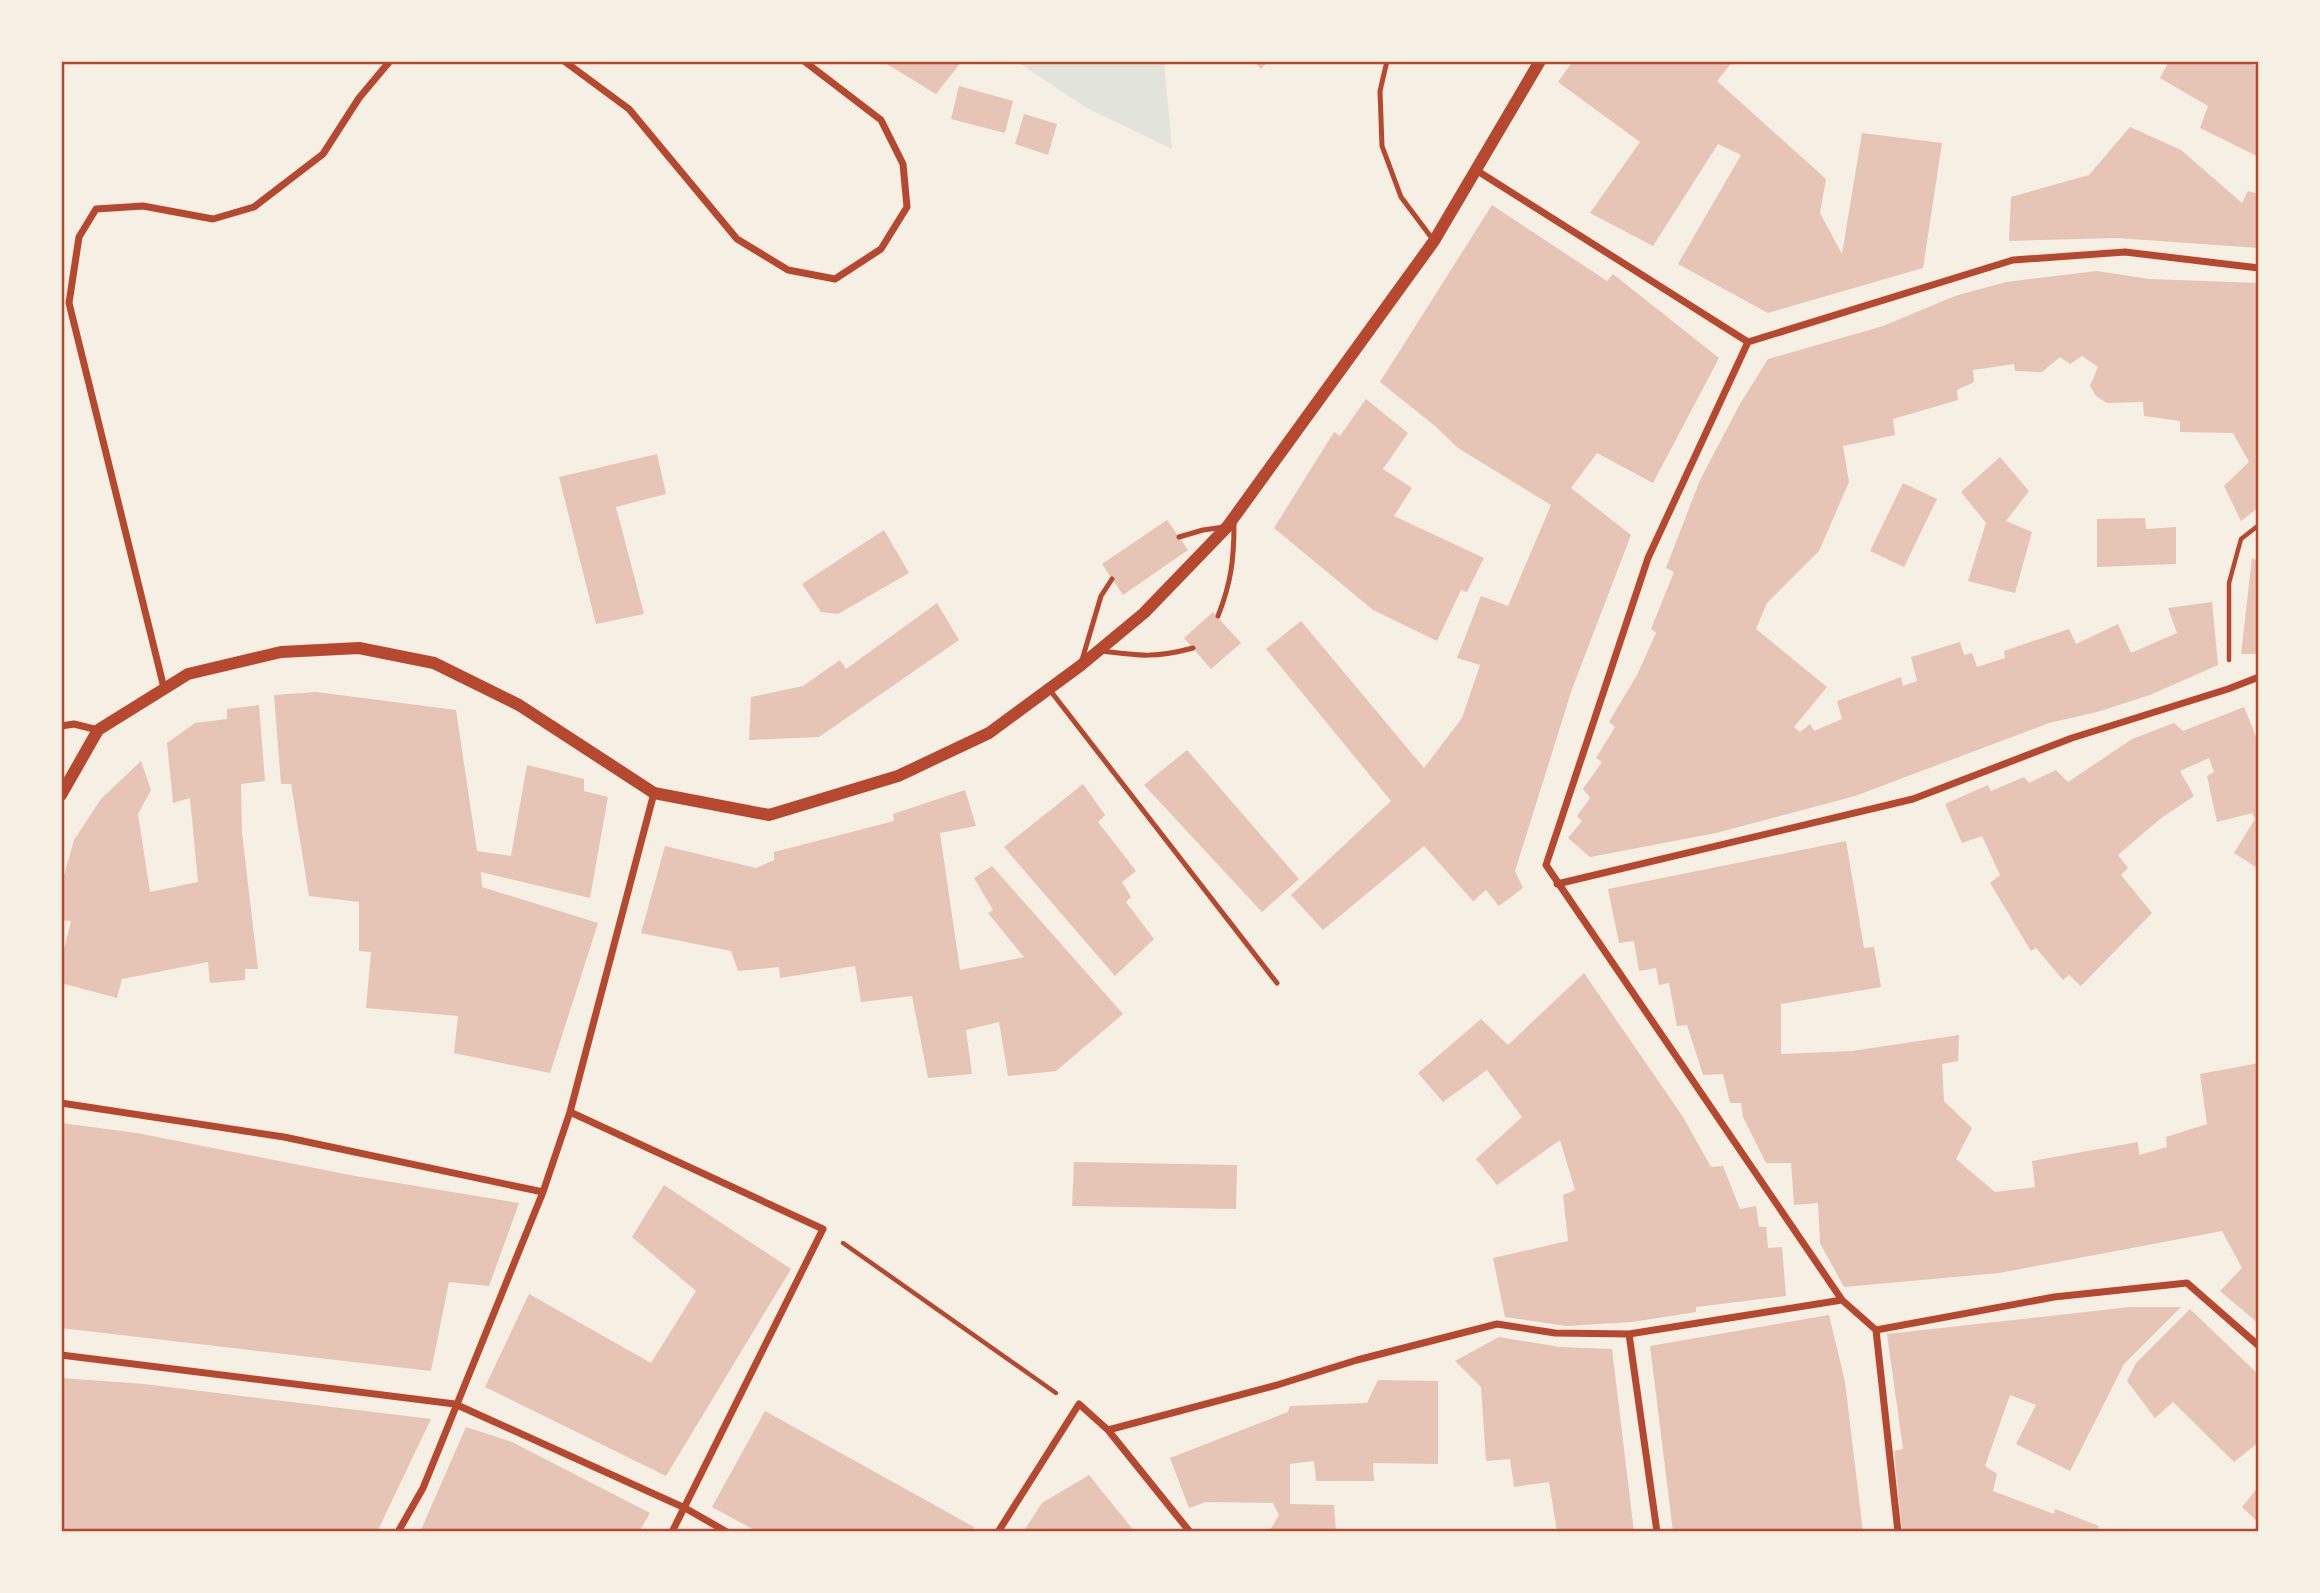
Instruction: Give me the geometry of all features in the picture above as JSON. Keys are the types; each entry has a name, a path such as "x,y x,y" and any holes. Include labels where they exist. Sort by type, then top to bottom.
{"street":[{"path":"164,688 69,303 79,237 96,209 144,206 213,219 254,207 323,154 359,98 390,61"},
{"path":"564,61 629,109 737,239 788,270 835,279 881,249 907,207 903,164 881,120 804,61"},
{"path":"61,795 98,730 188,674 281,652 359,649 434,663 519,705 654,793 769,816 898,776 989,733 1080,666 1144,613 1231,522 1434,241 1540,61"},
{"path":"1476,170 1748,342"},
{"path":"1898,1532 1876,1329 1842,1300 1546,865 1648,558 1748,342 2014,260 2125,252 2259,268"},
{"path":"1557,884 1913,799 2072,738 2259,677"},
{"path":"61,726 74,724 98,730"},
{"path":"398,1532 423,1488 543,1192 570,1112 654,793"},
{"path":"61,1104 152,1115 284,1137 543,1192"},
{"path":"570,1112 823,1229 672,1532"},
{"path":"1876,1329 2054,1297 2187,1283 2259,1346"},
{"path":"1108,1430 1497,1324 1555,1333 1629,1334 1842,1300"},
{"path":"1629,1334 1657,1532"},
{"path":"61,1355 455,1404 685,1508 727,1532"},
{"path":"998,1532 1079,1404 1108,1430 1190,1532"}],"lane":[{"path":"1387,61 1380,91 1382,146 1401,197 1434,241"},
{"path":"1179,537 1231,522 1234,551 1229,588 1217,616"},
{"path":"1080,666 1101,596 1112,579"},
{"path":"1099,651 1146,657 1193,648"},
{"path":"1049,689 1278,983"}],"path":[{"path":"2228,689 2229,583 2241,538 2259,525"},
{"path":"823,1229 1057,1394 1079,1404"}],"shaded area":[{"path":"1016,61 1164,61 1172,149 1087,108"}],"building":[{"path":"882,61 962,61 936,94"},
{"path":"1254,61 1268,61 1261,69"},
{"path":"1573,61 1733,61 1717,81 1826,179 1820,213 1842,254 1862,133 1942,143 1923,268 1768,313 1678,264 1741,155 1718,144 1653,246 1590,213 1640,142 1558,82"},
{"path":"2169,61 2246,61 2259,67 2259,157 2200,128 2208,106 2160,78"},
{"path":"959,86 1013,101 1005,133 951,119"},
{"path":"1024,114 1057,124 1048,155 1015,144"},
{"path":"2130,127 2181,150 2242,203 2248,191 2259,194 2259,248 2116,238 2009,241 2011,197 2089,175"},
{"path":"1492,205 1607,281 1613,274 1719,358 1653,483 1597,453 1571,488 1631,535 1572,689 1515,871 1523,888 1499,906 1486,890 1473,901 1424,846 1323,930 1291,895 1391,801 1266,649 1301,621 1424,768 1462,718 1480,665 1457,658 1481,596 1508,606 1551,505 1458,448 1380,382"},
{"path":"2097,271 2149,279 2259,283 2259,507 2241,521 2224,486 2249,462 2233,433 2180,432 2180,421 2144,416 2143,402 2107,403 2096,396 2090,386 2098,367 2082,356 2070,364 2060,357 2042,372 2015,371 2014,364 1973,370 1974,382 1957,390 1958,400 1893,419 1895,435 1843,446 1849,482 1819,551 1767,603 1756,629 1827,687 1794,727 1800,732 1810,724 1814,731 1842,719 1837,701 1901,677 1903,686 1917,681 1911,657 1960,642 1964,655 1972,653 1977,667 2005,658 2004,651 2069,629 2076,644 2118,624 2131,653 2177,633 2168,608 2212,602 2218,665 2150,695 2097,712 2049,723 1855,796 1716,833 1590,857 1568,838 1582,821 1577,816 1590,798 1583,789 1602,762 1596,758 1615,727 1609,722 1637,675 1656,633 1651,629 1674,572 1666,568 1700,480 1740,404 1768,359 1883,326 1955,296 2006,282"},
{"path":"1366,399 1408,433 1383,469 1412,488 1394,516 1484,558 1467,592 1461,590 1437,641 1373,610 1274,528 1334,432 1340,436"},
{"path":"657,454 666,494 616,507 644,614 596,624 559,477"},
{"path":"2000,457 2029,491 2006,521 2032,532 2015,593 1968,581 1986,523 1961,492"},
{"path":"1903,483 1937,499 1904,567 1870,551"},
{"path":"2145,518 2146,529 2176,527 2176,564 2097,567 2097,519"},
{"path":"1167,520 1188,550 1123,595 1102,564"},
{"path":"884,530 909,573 838,614 821,612 802,584"},
{"path":"2252,558 2259,561 2259,654 2241,654"},
{"path":"937,603 959,640 819,737 749,740 751,697 803,686 840,660 846,669"},
{"path":"1213,612 1241,643 1211,669 1184,638"},
{"path":"316,692 456,710 477,851 511,856 527,765 584,779 584,791 608,797 590,898 481,872 482,887 598,923 550,1073 454,1053 458,1016 366,1008 371,952 359,951 359,902 309,896 291,784 281,784 274,695"},
{"path":"259,705 265,781 241,784 242,833 258,969 245,969 245,980 210,983 208,962 122,979 117,998 61,983 61,962 71,921 61,920 61,886 74,840 101,799 141,761 151,790 138,814 150,892 198,882 190,798 173,803 167,743 195,723 227,719 227,709"},
{"path":"2244,707 2259,744 2259,869 2234,853 2255,819 2252,813 2217,822 2207,776 2214,772 2209,758 2180,771 2194,796 2160,819 2118,855 2128,868 2121,875 2152,913 2081,986 2069,975 2063,980 2036,948 2031,951 1990,883 2000,875 1982,836 1962,843 1945,804 1988,785 1991,791 2024,777 2029,783 2056,770 2068,782 2132,739 2174,723 2183,731"},
{"path":"1187,750 1299,879 1262,912 1144,785"},
{"path":"1083,784 1105,815 1098,822 1136,871 1122,882 1131,897 1126,902 1154,939 1115,976 1004,847"},
{"path":"965,790 976,826 940,833 960,970 1024,957 988,913 993,910 974,878 992,866 1123,1014 1056,1071 1008,1076 999,1022 966,1030 972,1074 928,1078 912,996 861,1002 855,966 780,978 779,967 738,971 731,951 641,933 665,846 756,868 774,860 774,852 894,821 893,814"},
{"path":"1846,841 1864,948 1874,947 1881,987 1781,1004 1781,1054 1852,1051 1959,1035 1958,1061 1942,1064 1944,1101 1972,1128 1956,1159 1995,1192 2035,1187 2032,1161 2138,1142 2139,1155 2167,1147 2166,1137 2207,1124 2200,1074 2259,1063 2259,1324 2220,1291 2242,1268 2222,1231 1999,1273 1844,1287 1820,1243 1818,1203 1794,1205 1791,1163 1766,1163 1743,1117 1741,1103 1730,1103 1723,1074 1703,1075 1687,1025 1677,1026 1669,983 1659,985 1656,968 1639,971 1634,941 1619,943 1608,889"},
{"path":"1584,973 1683,1117 1711,1167 1723,1166 1740,1209 1756,1206 1759,1227 1766,1227 1768,1248 1782,1247 1786,1296 1696,1307 1696,1312 1632,1322 1566,1326 1505,1317 1493,1258 1568,1241 1563,1195 1575,1190 1560,1140 1497,1185 1476,1159 1522,1117 1487,1070 1443,1102 1418,1073 1481,1019 1508,1045"},
{"path":"61,1123 137,1133 355,1176 519,1203 489,1286 449,1282 431,1371 61,1328"},
{"path":"1074,1162 1237,1165 1236,1209 1072,1206"},
{"path":"664,1185 791,1269 666,1476 485,1387 529,1294 651,1363 696,1291 632,1237"},
{"path":"2130,1307 2181,1307 2124,1364 2070,1471 2016,1444 2036,1405 2010,1395 1985,1466 1997,1474 1993,1491 2054,1514 2055,1509 2099,1526 2097,1532 1902,1532 1894,1451 1903,1449 1887,1334"},
{"path":"2190,1309 2259,1375 2259,1442 2234,1462 2173,1402 2155,1418 2127,1381 2136,1363"},
{"path":"1829,1315 1845,1382 1863,1532 1673,1532 1650,1346"},
{"path":"1499,1337 1560,1347 1612,1349 1634,1532 1557,1532 1549,1482 1514,1487 1510,1459 1486,1461 1481,1387 1455,1361"},
{"path":"61,1378 144,1384 431,1419 377,1532 61,1532"},
{"path":"1378,1380 1438,1381 1438,1464 1373,1463 1374,1481 1316,1481 1314,1461 1290,1464 1290,1504 1334,1505 1336,1532 1269,1532 1279,1515 1273,1503 1206,1502 1189,1508 1170,1458 1288,1412 1290,1406 1367,1403"},
{"path":"765,1411 974,1527 971,1532 758,1532 712,1507"},
{"path":"466,1427 512,1442 650,1513 639,1532 420,1532"},
{"path":"1089,1475 1135,1532 1023,1532 1042,1503"},
{"path":"2259,1486 2259,1523 2242,1507"}]}
